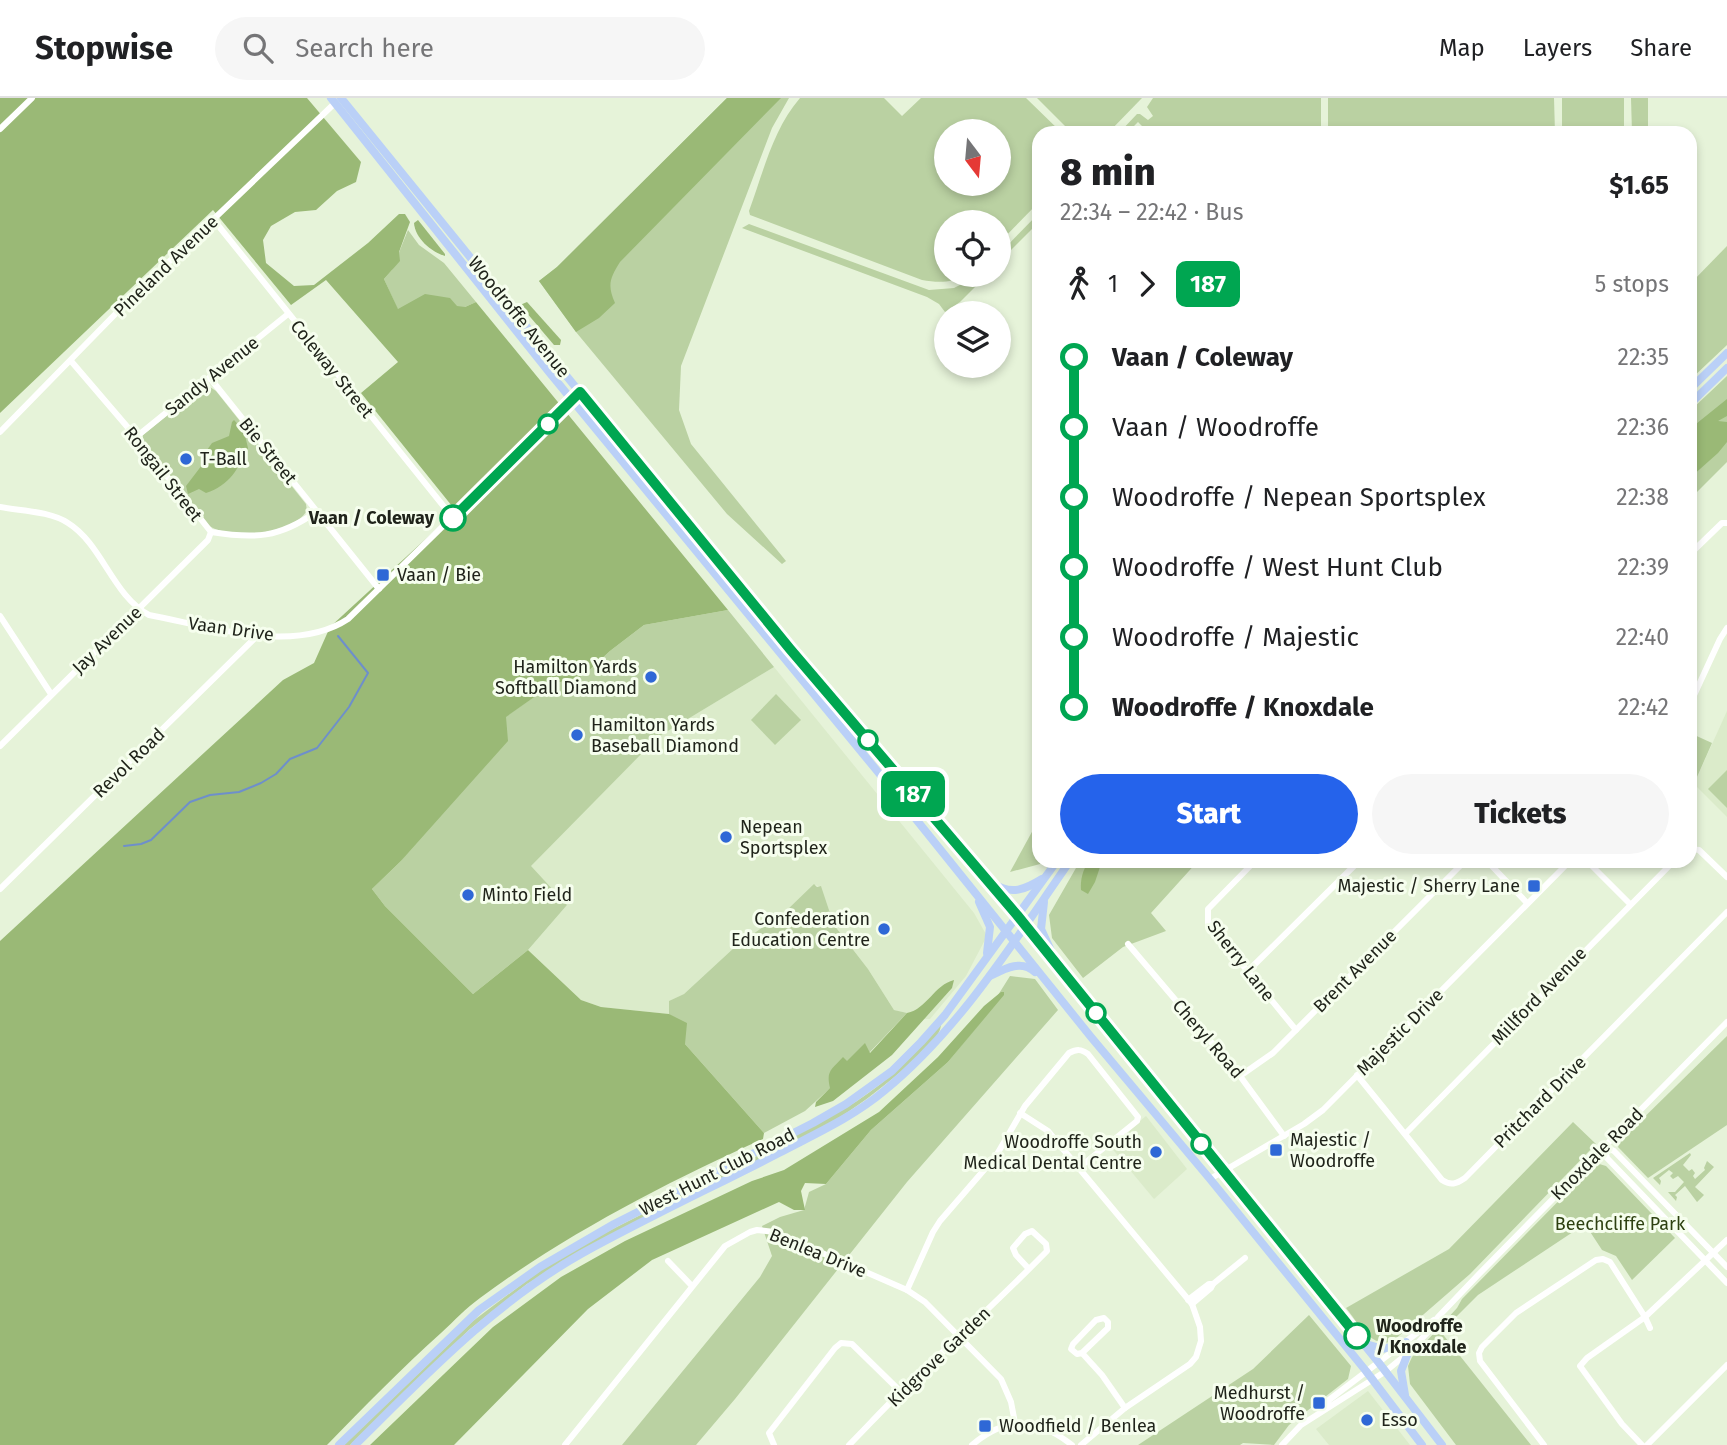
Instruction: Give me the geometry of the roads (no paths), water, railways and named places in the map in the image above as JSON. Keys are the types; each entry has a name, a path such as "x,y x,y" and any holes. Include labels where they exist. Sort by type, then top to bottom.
{"main road":[{"name":"Woodroffe Avenue","path":"336,100 698,538 1017,915 1363,1343 1442,1445"},
{"name":"Woodroffe Avenue","path":"336,100 572,400 1210,1179 1366,1371 1422,1445"},
{"path":"1697,382 1727,354"},
{"path":"1697,397 1727,368"},
{"path":"890,786 899,778"},
{"name":"West Hunt Club Road","path":"339,1445 479,1310 540,1266 614,1224 813,1123 870,1088 929,1034 1052,868"},
{"name":"West Hunt Club Road","path":"355,1445 479,1326 540,1280 620,1233 827,1128 881,1093 931,1049 987,978 1065,868"},
{"path":"981,873 998,886 1010,890 1026,888 1045,878"},
{"path":"974,890 990,927 987,957"},
{"path":"1045,897 1041,929 1062,971"},
{"path":"987,978 1011,966 1023,966 1031,968 1050,985"},
{"path":"1162,1121 1174,1111"},
{"path":"1363,1343 1383,1349 1406,1342"},
{"path":"1406,1398 1401,1375 1408,1353"}],"street":[{"path":"0,130 32,98"},
{"name":"Pineland Avenue","path":"0,432 130,299 336,100"},
{"name":"Coleway Street","path":"213,219 453,518"},
{"name":"Sandy Avenue","path":"136,437 288,314"},
{"name":"Rongail Street","path":"71,361 136,437 211,532 232,535 276,533 301,523 316,512"},
{"name":"Bie Street","path":"210,378 379,589"},
{"name":"Vaan Drive","path":"138,610 149,615 257,636 309,636 336,627 348,619 453,518 580,392"},
{"path":"0,507 58,517 70,524 95,551 138,610"},
{"path":"1697,547 1722,523 1727,523"},
{"name":"Jay Avenue","path":"0,746 208,540 211,532"},
{"path":"0,617 51,694"},
{"path":"1697,689 1727,628"},
{"name":"Revol Road","path":"0,889 257,636"},
{"path":"1697,850 1727,877"},
{"name":"Sherry Lane","path":"1248,868 1208,909 1208,923 1296,1030"},
{"path":"1248,971 1352,868"},
{"name":"Brent Avenue","path":"1240,1076 1273,1053 1458,868"},
{"path":"1494,868 1527,903"},
{"name":"Majestic Drive","path":"1210,1179 1323,1110 1563,868"},
{"path":"1594,868 1630,904"},
{"name":"Millford Avenue","path":"1406,1133 1667,868"},
{"name":"Pritchard Drive","path":"1357,1075 1441,1180 1455,1185 1465,1178 1727,912"},
{"name":"Cheryl Road","path":"1128,944 1240,1076 1284,1136"},
{"name":"Knoxdale Road","path":"1325,1408 1329,1400 1438,1317 1727,1022"},
{"path":"907,1290 933,1232 996,1156 1020,1113 1069,1053 1075,1050 1088,1054 1138,1117 1137,1121 1080,1167"},
{"path":"1020,1113 1048,1131 1080,1167 1190,1302 1200,1328 1201,1341 1196,1357 1125,1408 1081,1445"},
{"path":"1604,1146 1614,1151 1727,1267"},
{"path":"1604,1146 1607,1158 1727,1283"},
{"name":"Benlea Drive","path":"565,1445 725,1246 757,1230 774,1232 907,1290 925,1302 1001,1379 1011,1402 1015,1423"},
{"name":"Kidgrove Garden","path":"849,1445 901,1392 960,1337 1029,1269 1047,1251 1046,1244 1032,1231 1025,1234 1013,1248 1029,1269"},
{"path":"1727,1240 1645,1317 1587,1358 1580,1366 1622,1424 1644,1445 1727,1365"},
{"path":"1190,1302 1211,1288 1245,1258"},
{"path":"1544,1445 1480,1362 1479,1353 1482,1347 1516,1314 1596,1260 1603,1259 1609,1262 1650,1328"},
{"path":"668,1261 692,1286"},
{"name":"Knoxdale Road","path":"1325,1408 1334,1405 1408,1353 1438,1317"},
{"path":"1104,1318 1108,1322 1108,1328 1082,1353 1073,1351 1073,1344 1096,1320 1104,1318"},
{"path":"774,1445 769,1433 841,1343 852,1344 901,1392"},
{"path":"1082,1353 1102,1375 1125,1408"},
{"path":"1282,1445 1301,1424 1325,1408"},
{"path":"972,1445 987,1432 1015,1423 1039,1426 1072,1445"}],"waterway":[{"path":"124,846 151,840 190,802 210,795 239,792 261,783 276,774 290,759 317,748 349,707 368,673 338,636"}],"place":[{"name":"T-Ball","path":"186,459"},
{"name":"Vaan / Coleway","path":"453,518"},
{"name":"Vaan / Bie","path":"383,575"},
{"name":"Hamilton Yards Softball Diamond","path":"651,677"},
{"name":"Hamilton Yards Baseball Diamond","path":"577,735"},
{"name":"Nepean Sportsplex","path":"726,837"},
{"name":"Majestic / Sherry Lane","path":"1534,886"},
{"name":"Minto Field","path":"468,895"},
{"name":"Confederation Education Centre","path":"884,929"},
{"name":"Majestic / Woodroffe","path":"1276,1150"},
{"name":"Woodroffe South Medical Dental Centre","path":"1156,1152"},
{"name":"Woodroffe / Knoxdale","path":"1357,1336"},
{"name":"Medhurst / Woodroffe","path":"1319,1403"},
{"name":"Esso","path":"1367,1420"},
{"name":"Woodfield / Benlea","path":"985,1426"}],"park label":[{"name":"Beechcliffe Park","path":"1620,1224"}]}
